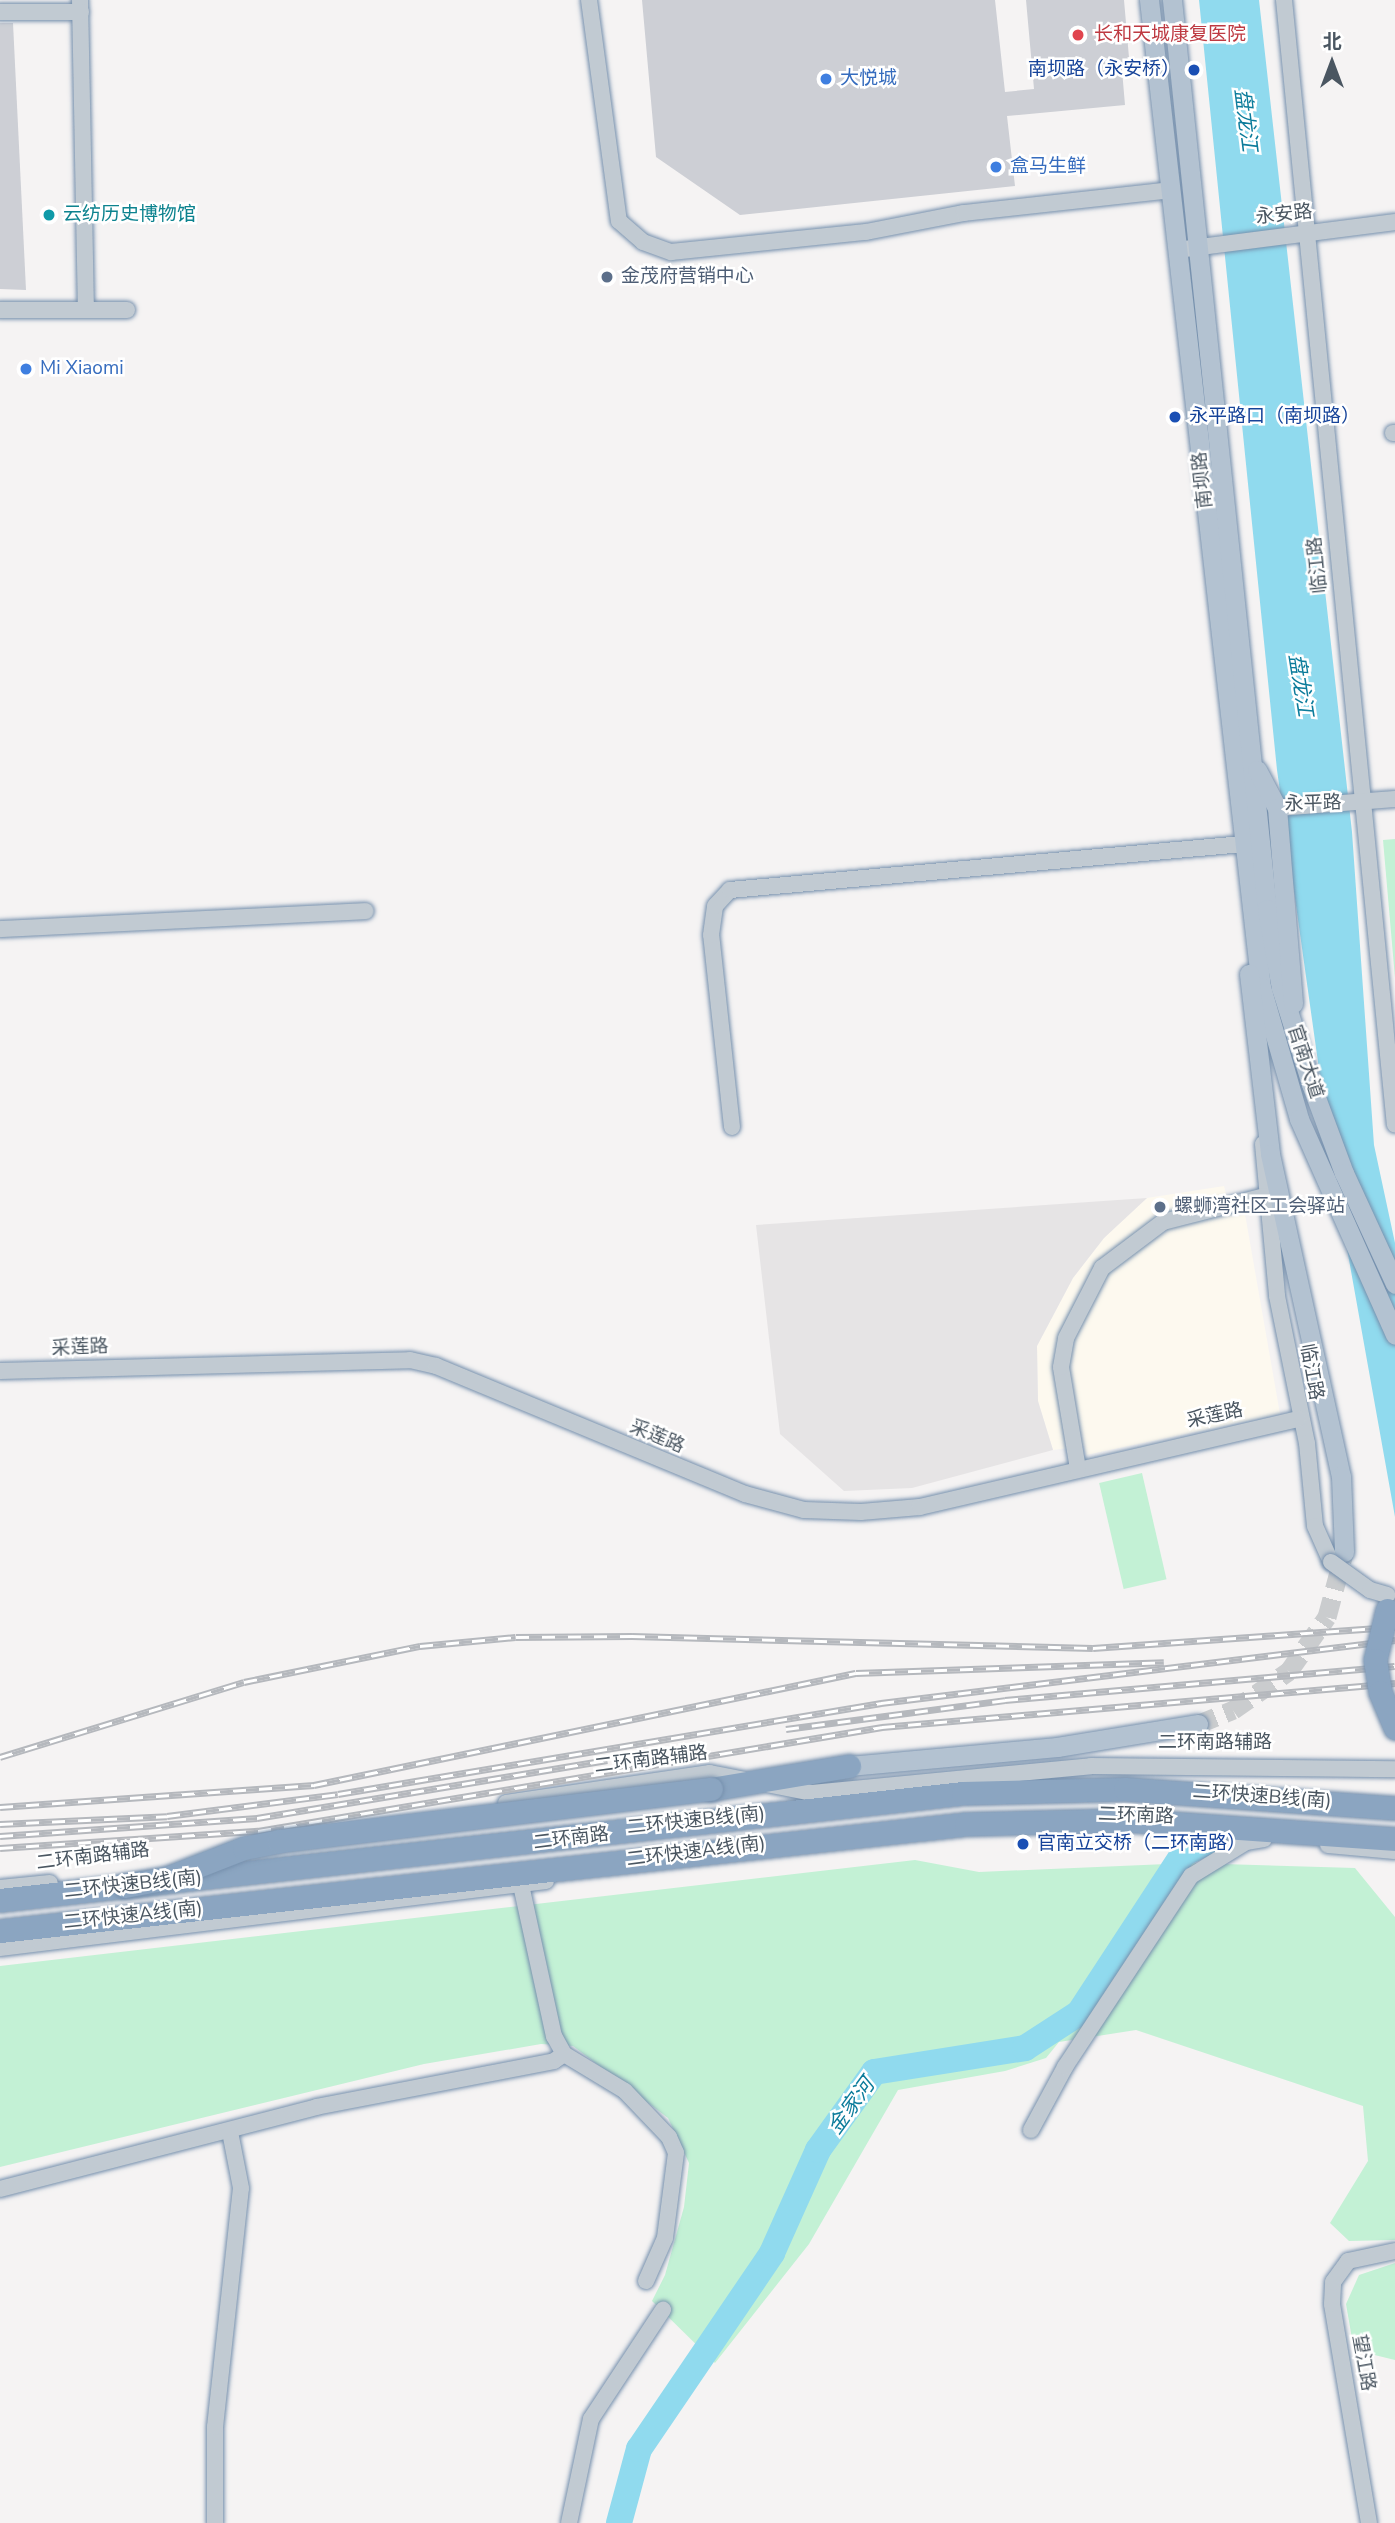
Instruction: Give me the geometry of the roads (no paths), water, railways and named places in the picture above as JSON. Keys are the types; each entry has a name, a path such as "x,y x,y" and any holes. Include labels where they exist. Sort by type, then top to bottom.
{"highway":[{"path":"1395,1597 1378,1632 1375,1660 1380,1692 1395,1728"},
{"path":"125,1886 183,1874 260,1845 711,1789 849,1766"},
{"name":"二环快速B线(南)","path":"0,1902 985,1792 1166,1791 1395,1810"},
{"name":"二环快速A线(南)","path":"0,1929 965,1824 1138,1820 1395,1836"}],"main road":[{"name":"南坝路","path":"1149,0 1257,961"},
{"name":"南坝路","path":"1172,0 1254,766 1256,827"},
{"name":"永平路","path":"1254,766 1280,808"},
{"path":"1280,808 1293,971 1292,1026"},
{"name":"官南大道","path":"1256,827 1292,1026 1344,1173 1395,1284"},
{"path":"1243,849 1251,1009 1263,1111 1341,1476 1338,1557"},
{"name":"官南大道","path":"1257,961 1272,1034 1307,1140 1395,1335"},
{"path":"849,1766 1056,1747 1198,1724"},
{"name":"二环南路","path":"0,1902 964,1797 1125,1793 1395,1810"}],"street":[{"path":"589,0 619,221 643,242 671,252 866,232 964,213 1171,190"},
{"name":"临江路","path":"1284,0 1357,803 1378,963 1395,1125"},
{"path":"0,12 80,6 86,310"},
{"name":"永安路","path":"1177,250 1395,222"},
{"path":"0,310 127,310"},
{"name":"永平路","path":"1280,808 1395,799"},
{"path":"732,1127 711,935 715,906 730,890 1243,849"},
{"path":"0,929 366,912"},
{"path":"1378,963 1395,961"},
{"name":"临江路","path":"1263,1111 1265,1196 1298,1419 1307,1443 1315,1527 1338,1557 1370,1590 1395,1597"},
{"path":"1078,1469 1062,1367 1066,1338 1102,1268 1163,1222 1265,1196"},
{"name":"采莲路","path":"0,1371 410,1360 436,1366 674,1468 804,1510 920,1507 1298,1419"},
{"name":"二环南路辅路","path":"0,1888 170,1869 422,1818 684,1775 729,1773 778,1790 812,1793 1091,1766 1395,1769"},
{"path":"0,1948 988,1832 1130,1830 1264,1839 1395,1852"},
{"path":"1031,2130 1065,2067 1191,1876 1246,1842 1264,1839"},
{"path":"521,1885 554,2036 564,2054 625,2091 669,2137 676,2153 665,2238 646,2281"},
{"path":"0,2189 230,2132 316,2107 554,2061 564,2054"},
{"path":"215,2523 215,2427 241,2188 230,2132"},
{"name":"望江路","path":"1369,2523 1332,2304 1334,2282 1348,2261 1395,2251"},
{"path":"569,2523 591,2419 663,2310"}],"water":[{"name":"盘龙江","path":"1199,0 1259,0 1352,832 1374,1145 1395,1243 1395,1517 1334,1176 1277,770"}],"waterway":[{"name":"金家河","path":"619,2523 639,2449 772,2253 818,2150 874,2072 1025,2048 1079,2013 1183,1854 1212,1840"}],"tunnel":[{"path":"1198,1724 1233,1710 1289,1671 1327,1617 1344,1553"}],"railway":[{"path":"0,1757 244,1682 420,1646 516,1637 632,1636 1093,1648 1395,1627"},
{"path":"0,1824 167,1816 338,1794 881,1703 1395,1640"},
{"path":"0,1807 314,1785 856,1673 1164,1662"},
{"path":"786,1729 1005,1700 1395,1666"},
{"path":"0,1848 258,1831 882,1727 1395,1683"},
{"path":"0,1836 257,1818 607,1760"}],"place":[{"name":"长和天城康复医院","path":"1078,35"},
{"name":"南坝路（永安桥）","path":"1194,70"},
{"name":"大悦城","path":"826,79"},
{"name":"盒马生鲜","path":"996,167"},
{"name":"云纺历史博物馆","path":"49,215"},
{"name":"金茂府营销中心","path":"607,277"},
{"name":"Mi Xiaomi","path":"26,369"},
{"name":"永平路口（南坝路）","path":"1175,417"},
{"name":"螺蛳湾社区工会驿站","path":"1160,1207"},
{"name":"官南立交桥（二环南路）","path":"1023,1844"}]}
